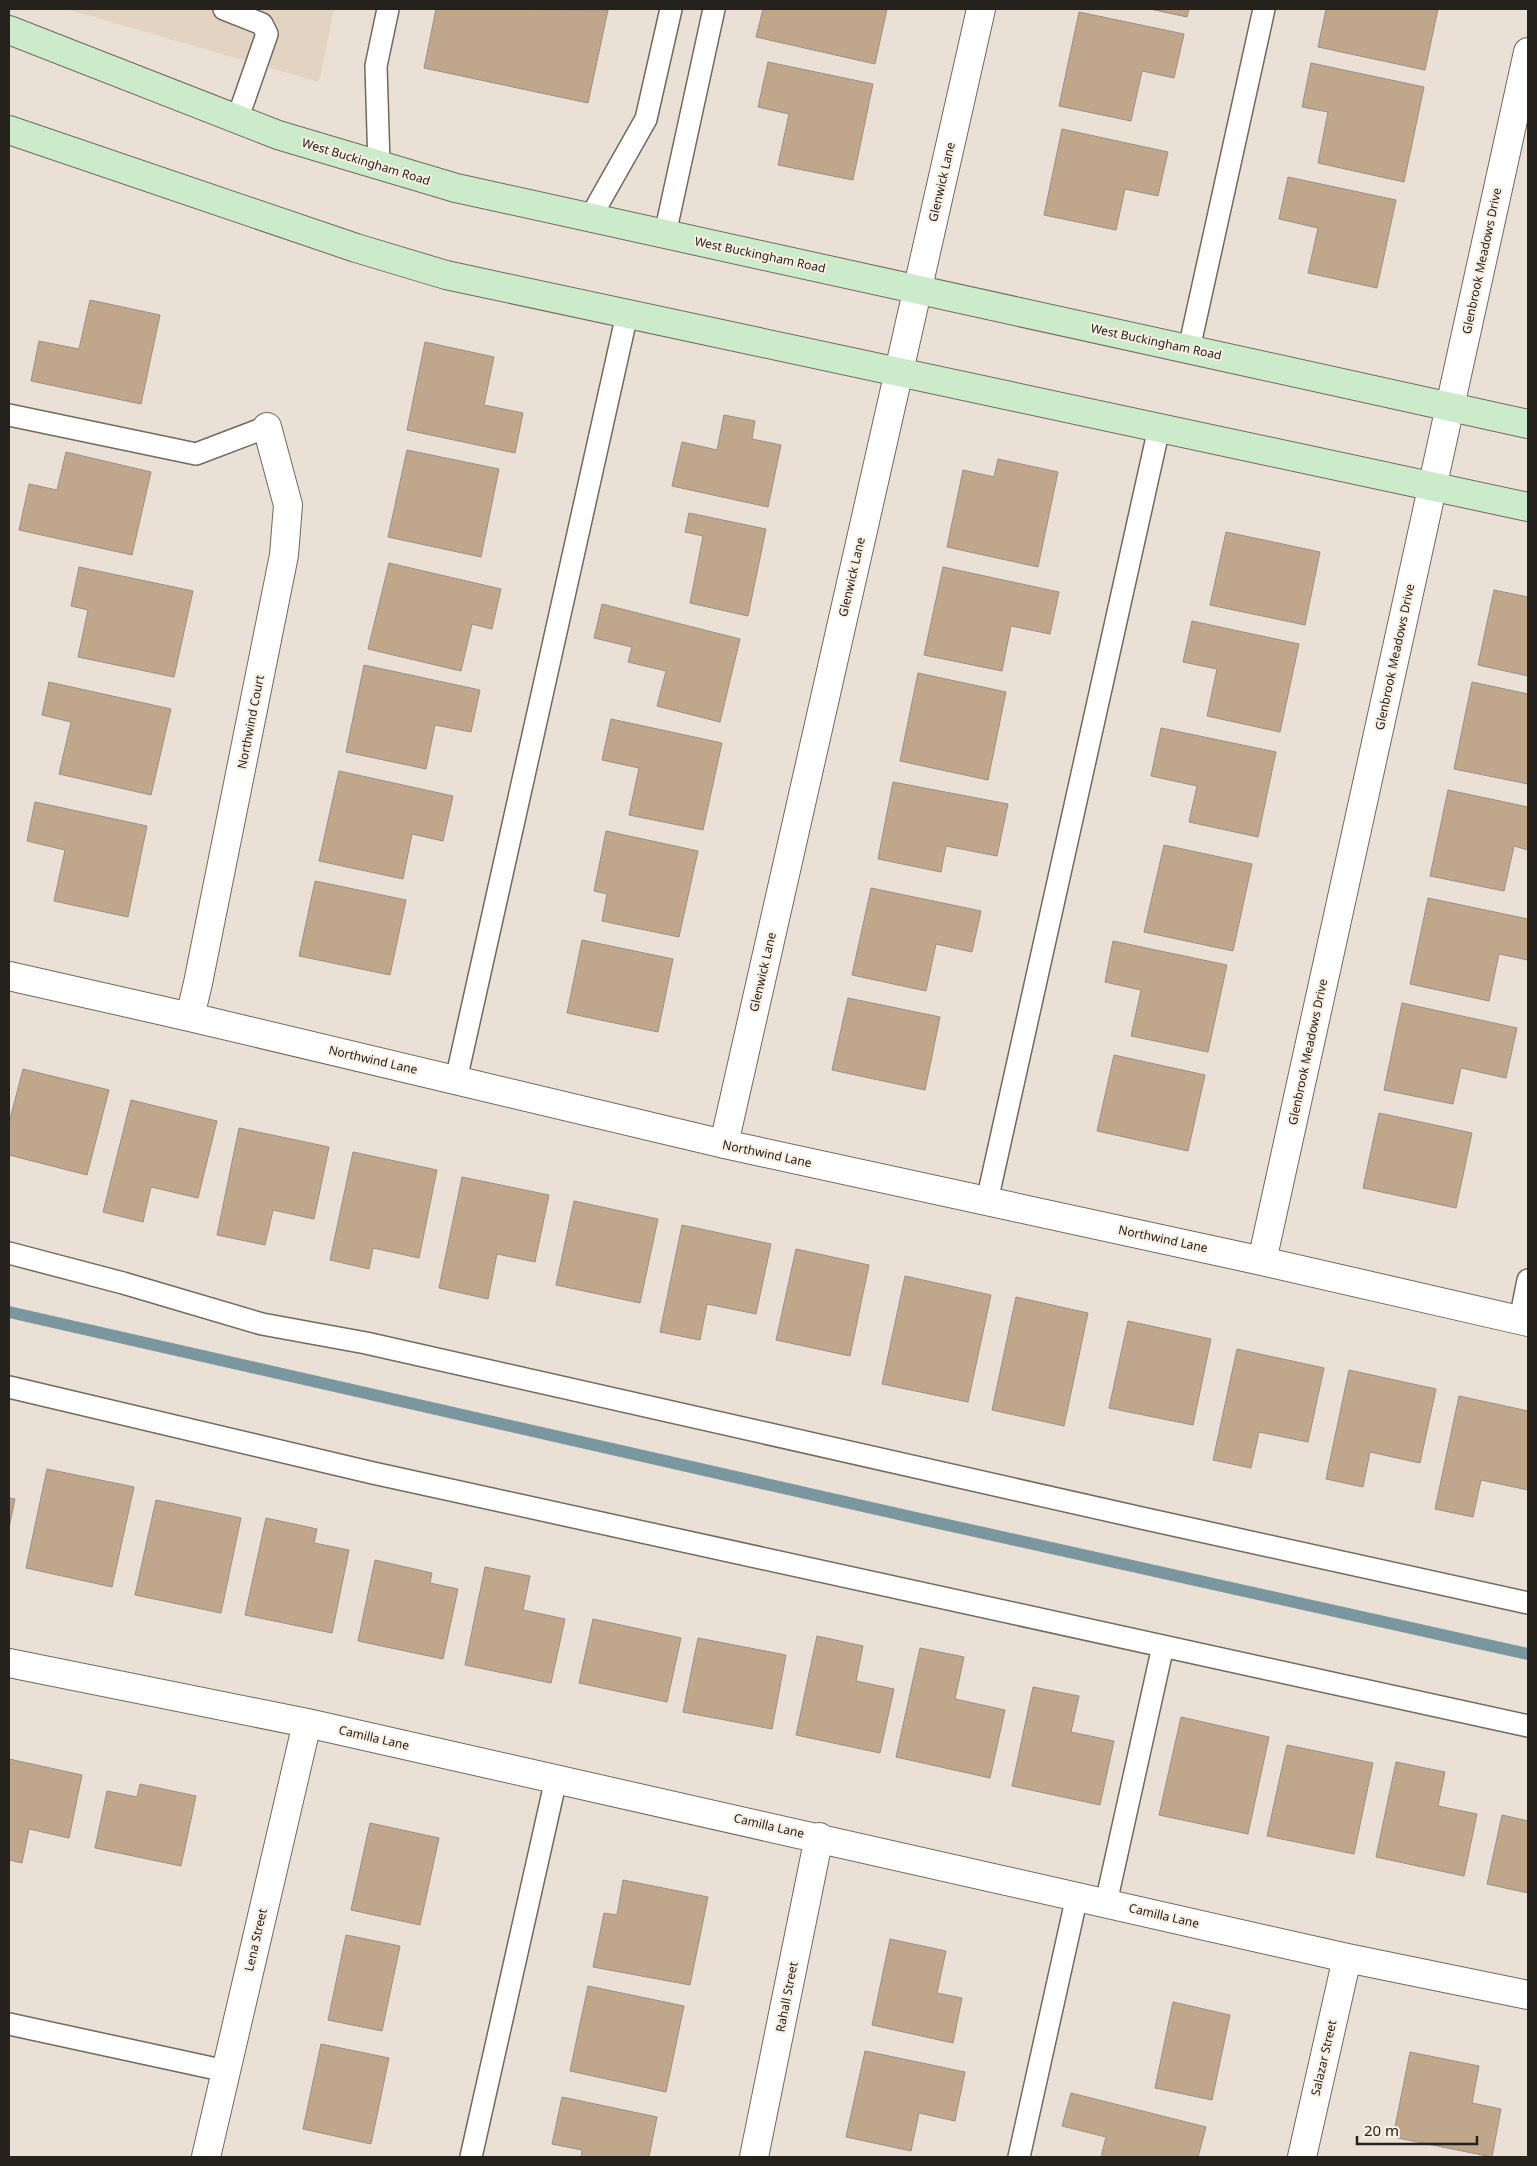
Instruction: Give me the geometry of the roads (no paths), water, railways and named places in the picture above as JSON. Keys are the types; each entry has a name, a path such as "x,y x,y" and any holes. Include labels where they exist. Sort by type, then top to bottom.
{"main road":[{"name":"West Buckingham Road","path":"9,30 278,135 456,188 1528,424"},
{"path":"9,130 356,248 446,275 1528,507"}],"street":[{"name":"Glenwick Lane","path":"724,1144 981,9"},
{"name":"Glenbrook Meadows Drive","path":"1262,1261 1528,52"},
{"name":"Northwind Court","path":"190,1017 284,555 288,505 268,427"},
{"name":"Northwind Lane","path":"9,976 724,1144 1262,1261 1524,1321"},
{"name":"Camilla Lane","path":"9,1663 307,1723 1347,1958 1528,1995"},
{"name":"Lena Street","path":"206,2157 307,1723"},
{"name":"Rahall Street","path":"754,2157 818,1837"},
{"name":"Salazar Street","path":"1302,2157 1347,1958"}],"lane":[{"path":"224,9 262,24 267,34 237,120"},
{"path":"379,165 376,66 388,9"},
{"path":"590,218 646,119 671,9"},
{"path":"665,234 714,9"},
{"path":"1189,349 1264,9"},
{"path":"456,1080 627,314"},
{"path":"9,414 196,454 268,427"},
{"path":"987,1201 1159,428"},
{"path":"9,1253 123,1283 262,1324 366,1343 1528,1603"},
{"path":"1524,1321 1528,1280"},
{"path":"9,1387 373,1473 1528,1726"},
{"path":"1106,1903 1163,1646"},
{"path":"471,2157 556,1779"},
{"path":"1019,2157 1077,1896"},
{"path":"9,2024 226,2071"}],"waterway":[{"path":"9,1312 907,1516 1528,1654"}]}
